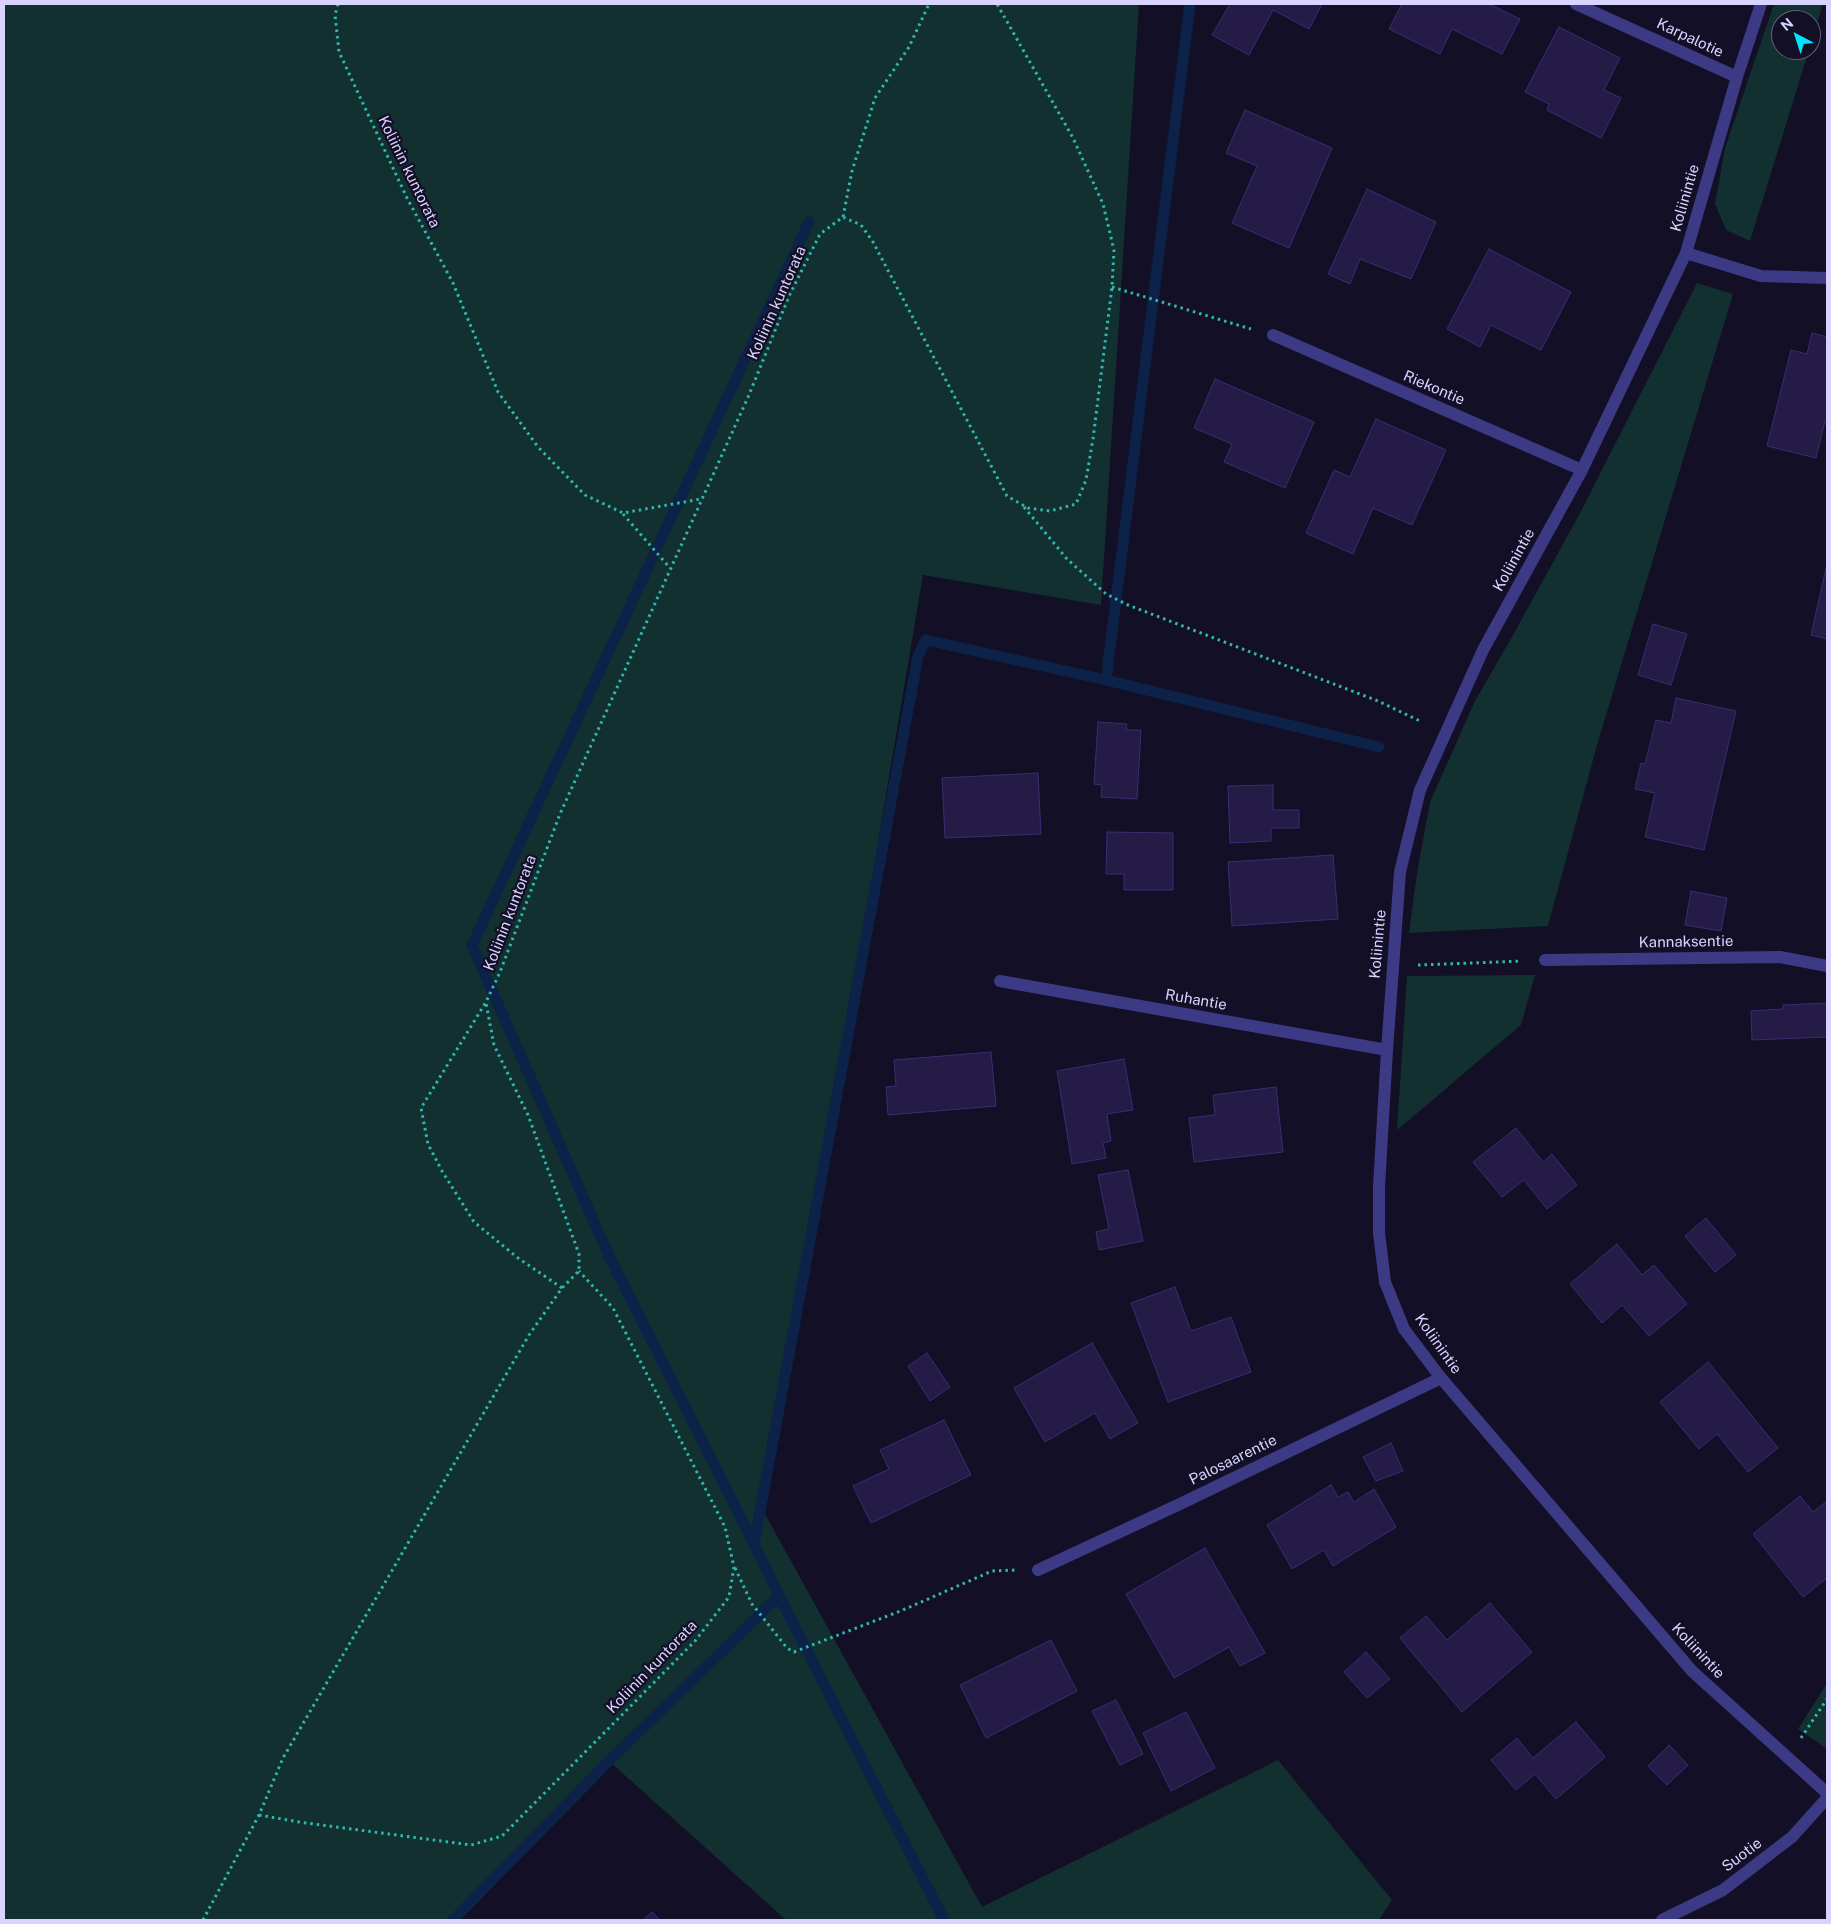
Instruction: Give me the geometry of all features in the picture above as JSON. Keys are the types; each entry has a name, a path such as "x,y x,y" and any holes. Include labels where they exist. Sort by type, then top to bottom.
{"street":[{"name":"Karpalotie","path":"1576,4 1737,77"},
{"name":"Koliinintie","path":"1761,4 1737,77 1686,253 1582,470 1483,650 1420,790 1400,872 1392,966 1379,1187 1379,1233 1385,1282 1404,1329 1441,1378 1692,1671 1827,1793"},
{"path":"1686,253 1761,276 1827,278"},
{"name":"Riekontie","path":"1273,335 1582,470"},
{"name":"Kannaksentie","path":"1545,960 1780,957 1827,966"},
{"name":"Ruhantie","path":"1000,981 1387,1050"},
{"name":"Palosaarentie","path":"1038,1570 1441,1378"},
{"name":"Suotie","path":"1662,1920 1723,1890 1792,1837 1827,1798"}],"path":[{"name":"Koliinin kuntorata","path":"338,4 335,15 339,52 407,198 453,283 498,392 538,447 585,495 623,514"},
{"path":"929,4 909,47 875,98 852,171 843,217 861,225 873,242 1006,496 1028,508 1050,511 1076,504 1086,480 1112,287 1114,250 1102,204 1073,138 997,4"},
{"name":"Koliinin kuntorata","path":"562,1288 518,1258 474,1222 442,1171 428,1144 421,1108 486,1002 500,972 560,814 749,395 788,296 820,234 843,217"},
{"path":"1112,287 1273,335"},
{"path":"623,514 702,499"},
{"path":"1023,505 1067,559 1110,596 1121,602 1378,701 1446,733"},
{"path":"623,514 670,568"},
{"path":"1392,966 1545,960"},
{"path":"203,1920 259,1815 288,1750 529,1335 562,1288 579,1271 580,1254 528,1115 494,1045 486,1002"},
{"name":"Koliinin kuntorata","path":"259,1815 471,1846 502,1836 695,1641 729,1597 734,1567 726,1527 614,1308 579,1271"},
{"path":"734,1567 752,1604 787,1648 798,1652 903,1610 992,1571 1038,1570"},
{"path":"1788,1758 1827,1699"}],"green space":[{"path":"4,4 1139,4 1101,605 923,575 765,1514 982,1907 1278,1760 1392,1900 1379,1920 786,1920 609,1761 453,1920 4,1920"},
{"path":"1774,4 1823,4 1821,11 1772,10"},
{"path":"1771,13 1771,60 1806,60 1750,241 1726,230 1715,204 1725,148"},
{"path":"1697,283 1733,294 1597,745 1548,926 1409,933 1417,873 1430,802 1475,701 1580,513"},
{"path":"1535,975 1521,1025 1397,1130 1407,976"},
{"path":"1827,1683 1827,1749 1798,1729"}],"building":[{"path":"1230,4 1322,4 1309,29 1273,10 1249,55 1212,35"},
{"path":"1402,4 1489,4 1520,19 1502,54 1452,29 1440,54 1389,29"},
{"path":"1559,27 1620,58 1604,90 1621,98 1601,138 1547,110 1549,104 1525,92"},
{"path":"1245,110 1332,148 1289,248 1232,223 1257,166 1226,153"},
{"path":"1367,189 1436,222 1411,279 1360,259 1350,284 1328,274"},
{"path":"1489,249 1571,292 1541,350 1491,325 1480,347 1447,329"},
{"path":"1812,333 1827,337 1827,422 1825,421 1816,458 1767,446 1791,350 1807,354"},
{"path":"1215,379 1314,422 1285,488 1224,462 1232,444 1194,428"},
{"path":"1376,419 1446,450 1412,525 1373,508 1353,554 1306,533 1334,470 1350,477"},
{"path":"1827,564 1827,639 1811,635"},
{"path":"1653,624 1687,634 1671,685 1638,675"},
{"path":"1676,698 1736,711 1704,850 1645,837 1655,793 1635,789 1641,763 1645,764 1656,720 1671,723"},
{"path":"1098,722 1127,724 1126,730 1141,730 1137,799 1101,797 1102,785 1094,784"},
{"path":"1038,773 1041,834 945,838 942,778"},
{"path":"1273,785 1273,810 1299,810 1299,828 1271,828 1271,841 1230,843 1228,786"},
{"path":"1107,832 1173,833 1173,890 1124,890 1124,874 1106,874"},
{"path":"1333,855 1338,919 1232,926 1228,862"},
{"path":"1691,891 1727,898 1721,931 1685,925"},
{"path":"1827,1003 1827,1037 1752,1040 1751,1011 1783,1009 1783,1005"},
{"path":"991,1052 996,1106 888,1115 886,1087 896,1086 894,1060"},
{"path":"1124,1059 1133,1110 1107,1114 1111,1141 1103,1143 1106,1158 1072,1164 1057,1071"},
{"path":"1276,1087 1283,1152 1194,1162 1189,1118 1215,1115 1213,1095"},
{"path":"1516,1128 1543,1162 1552,1154 1577,1185 1547,1209 1524,1180 1502,1197 1473,1162"},
{"path":"1128,1170 1143,1241 1099,1250 1096,1232 1109,1229 1098,1175"},
{"path":"1706,1218 1736,1255 1715,1272 1685,1236"},
{"path":"1617,1244 1642,1275 1654,1265 1687,1304 1649,1336 1622,1305 1602,1323 1570,1284"},
{"path":"1175,1287 1191,1331 1231,1317 1251,1372 1168,1402 1131,1303"},
{"path":"1092,1343 1138,1423 1110,1439 1095,1413 1045,1442 1014,1388"},
{"path":"927,1353 950,1387 930,1401 908,1366"},
{"path":"1708,1362 1778,1448 1748,1472 1717,1434 1699,1449 1660,1402"},
{"path":"944,1420 971,1475 871,1523 853,1486 889,1469 880,1450"},
{"path":"1391,1443 1403,1471 1376,1481 1363,1457"},
{"path":"1331,1485 1338,1497 1348,1492 1354,1502 1374,1489 1396,1527 1333,1566 1324,1550 1292,1569 1267,1525"},
{"path":"1800,1496 1813,1512 1827,1501 1827,1578 1803,1597 1753,1534"},
{"path":"1205,1548 1265,1653 1240,1666 1229,1647 1174,1678 1126,1594"},
{"path":"1490,1603 1532,1652 1462,1712 1400,1638 1426,1616 1447,1640"},
{"path":"1051,1640 1077,1691 986,1738 960,1685"},
{"path":"1366,1652 1390,1679 1367,1698 1344,1672"},
{"path":"1116,1700 1143,1754 1120,1765 1092,1711"},
{"path":"1186,1712 1215,1768 1171,1791 1143,1733"},
{"path":"1576,1722 1605,1757 1556,1799 1535,1774 1516,1790 1491,1760 1517,1738 1533,1758"},
{"path":"1669,1745 1688,1765 1667,1785 1648,1766"},
{"path":"652,1912 660,1920 643,1920"}],"waterway":[{"path":"944,1920 754,1544 918,656 926,640 1106,680 1190,4"},
{"path":"754,1544 609,1256 472,945 809,222"},
{"path":"1106,680 1379,747"},
{"path":"453,1920 609,1761 779,1596"}]}
